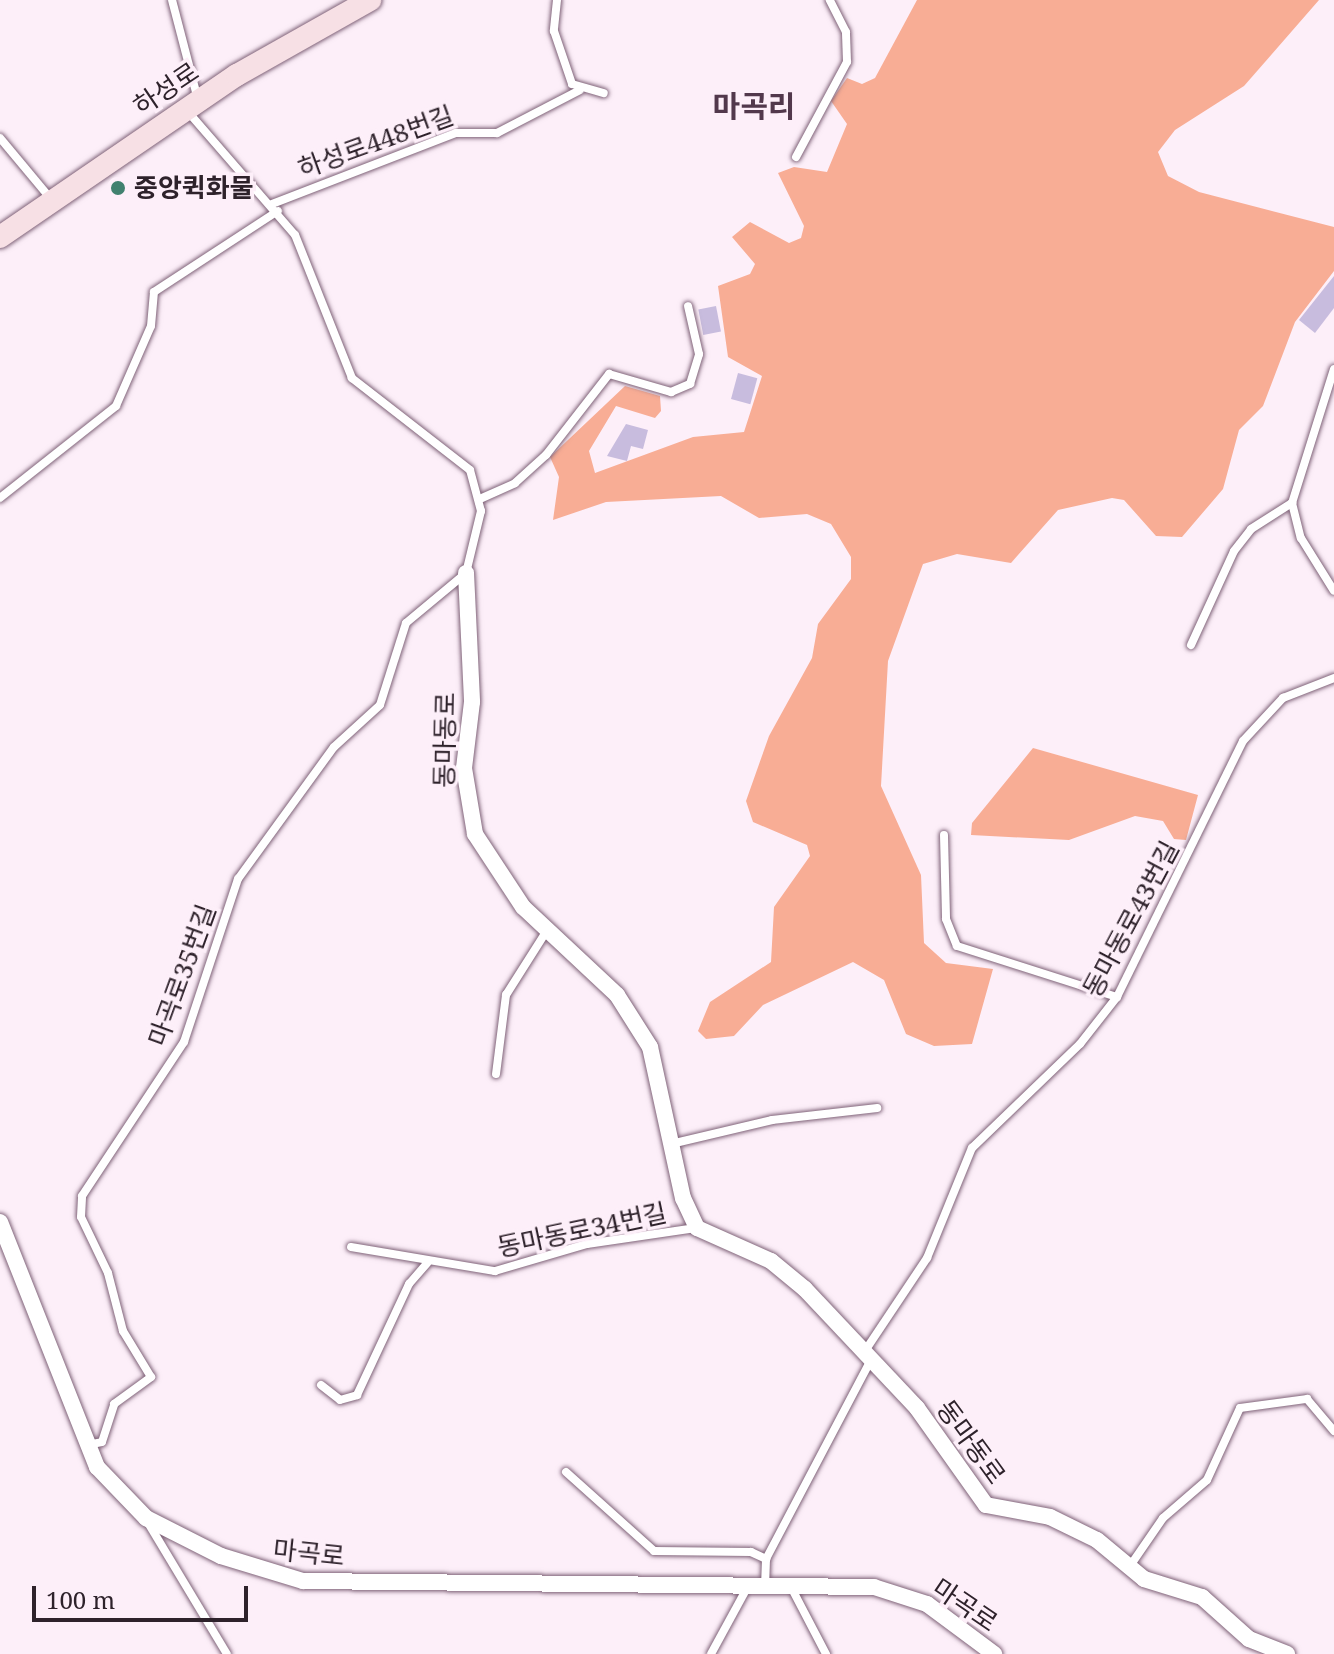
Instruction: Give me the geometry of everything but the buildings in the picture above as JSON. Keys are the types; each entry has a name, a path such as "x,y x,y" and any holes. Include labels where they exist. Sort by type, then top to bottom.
{"street":[{"name":"하성로","path":"0,237 192,105 370,0"},
{"name":"동마동로","path":"466,573 470,816 501,880 546,932 631,1014 659,1072 675,1143 683,1198 697,1228 788,1273 931,1426 986,1505 1050,1517 1107,1545 1152,1582 1202,1597 1248,1646 1287,1654"},
{"name":"마곡로","path":"0,1222 86,1445 108,1483 146,1518 260,1572 303,1581 758,1582 897,1592 945,1615 994,1654"}],"lane":[{"path":"172,0 192,105"},
{"path":"557,0 557,40 580,90 604,93"},
{"path":"796,157 847,62 846,32 830,0"},
{"name":"하성로448번길","path":"0,498 116,406 151,326 154,292 275,208 456,133 497,133 580,90"},
{"name":"하성로448번길","path":"192,105 275,208 303,254 333,345 352,378 462,463 482,498"},
{"path":"0,138 52,200"},
{"path":"466,573 482,498 515,483 546,455 609,374 671,392 690,384 699,354 688,306"},
{"path":"1334,369 1292,503 1301,538 1334,591"},
{"path":"1191,645 1234,551 1251,529 1292,503"},
{"name":"마곡로35번길","path":"86,1445 102,1442 114,1404 151,1377 123,1331 108,1273 81,1217 82,1196 184,1042 188,1011 245,866 299,804 334,747 380,705 406,623 466,573"},
{"name":"동마동로43번길","path":"868,1356 927,1258 972,1148 1080,1044 1117,997 1243,741 1283,698 1334,678"},
{"path":"944,835 946,919 957,946 1117,997"},
{"path":"496,1074 501,1009 546,932"},
{"path":"675,1143 772,1120 877,1108"},
{"name":"동마동로34번길","path":"351,1247 427,1263 495,1271 587,1244 697,1228"},
{"path":"321,1385 340,1400 357,1395 409,1284 427,1263"},
{"path":"711,1654 758,1582 766,1559 868,1356"},
{"path":"1130,1567 1163,1518 1207,1480 1240,1408 1307,1399 1334,1431"},
{"path":"566,1472 654,1551 738,1551 766,1559"},
{"path":"146,1518 227,1654"},
{"path":"789,1583 826,1654"}],"shaded area":[{"path":"917,0 1319,0 1244,86 1175,130 1158,152 1168,176 1199,192 1334,227 1334,271 1295,322 1263,406 1239,430 1223,489 1182,537 1156,536 1124,500 1112,498 1058,510 1011,563 957,554 923,564 888,661 881,786 921,875 924,943 946,963 993,969 972,1044 934,1046 906,1034 884,980 853,962 763,1005 734,1036 706,1039 698,1031 710,1002 771,962 774,907 810,856 807,845 753,822 746,801 769,736 812,658 818,624 851,579 851,557 831,524 807,514 759,518 721,496 606,502 553,520 559,477 550,457 625,386 660,396 661,411 655,418 616,406 589,451 595,473 693,437 744,432 762,376 728,357 718,286 750,274 755,264 732,237 750,222 789,243 801,238 804,226 778,173 794,167 827,172 847,124 831,101 847,78 862,84 875,78"},
{"path":"1033,748 1198,795 1186,840 1174,839 1163,821 1135,816 1069,840 971,835 972,823"}],"place":[{"name":"중앙퀵화물","path":"118,188"}],"district":[{"name":"마곡리","path":"754,106"}]}
